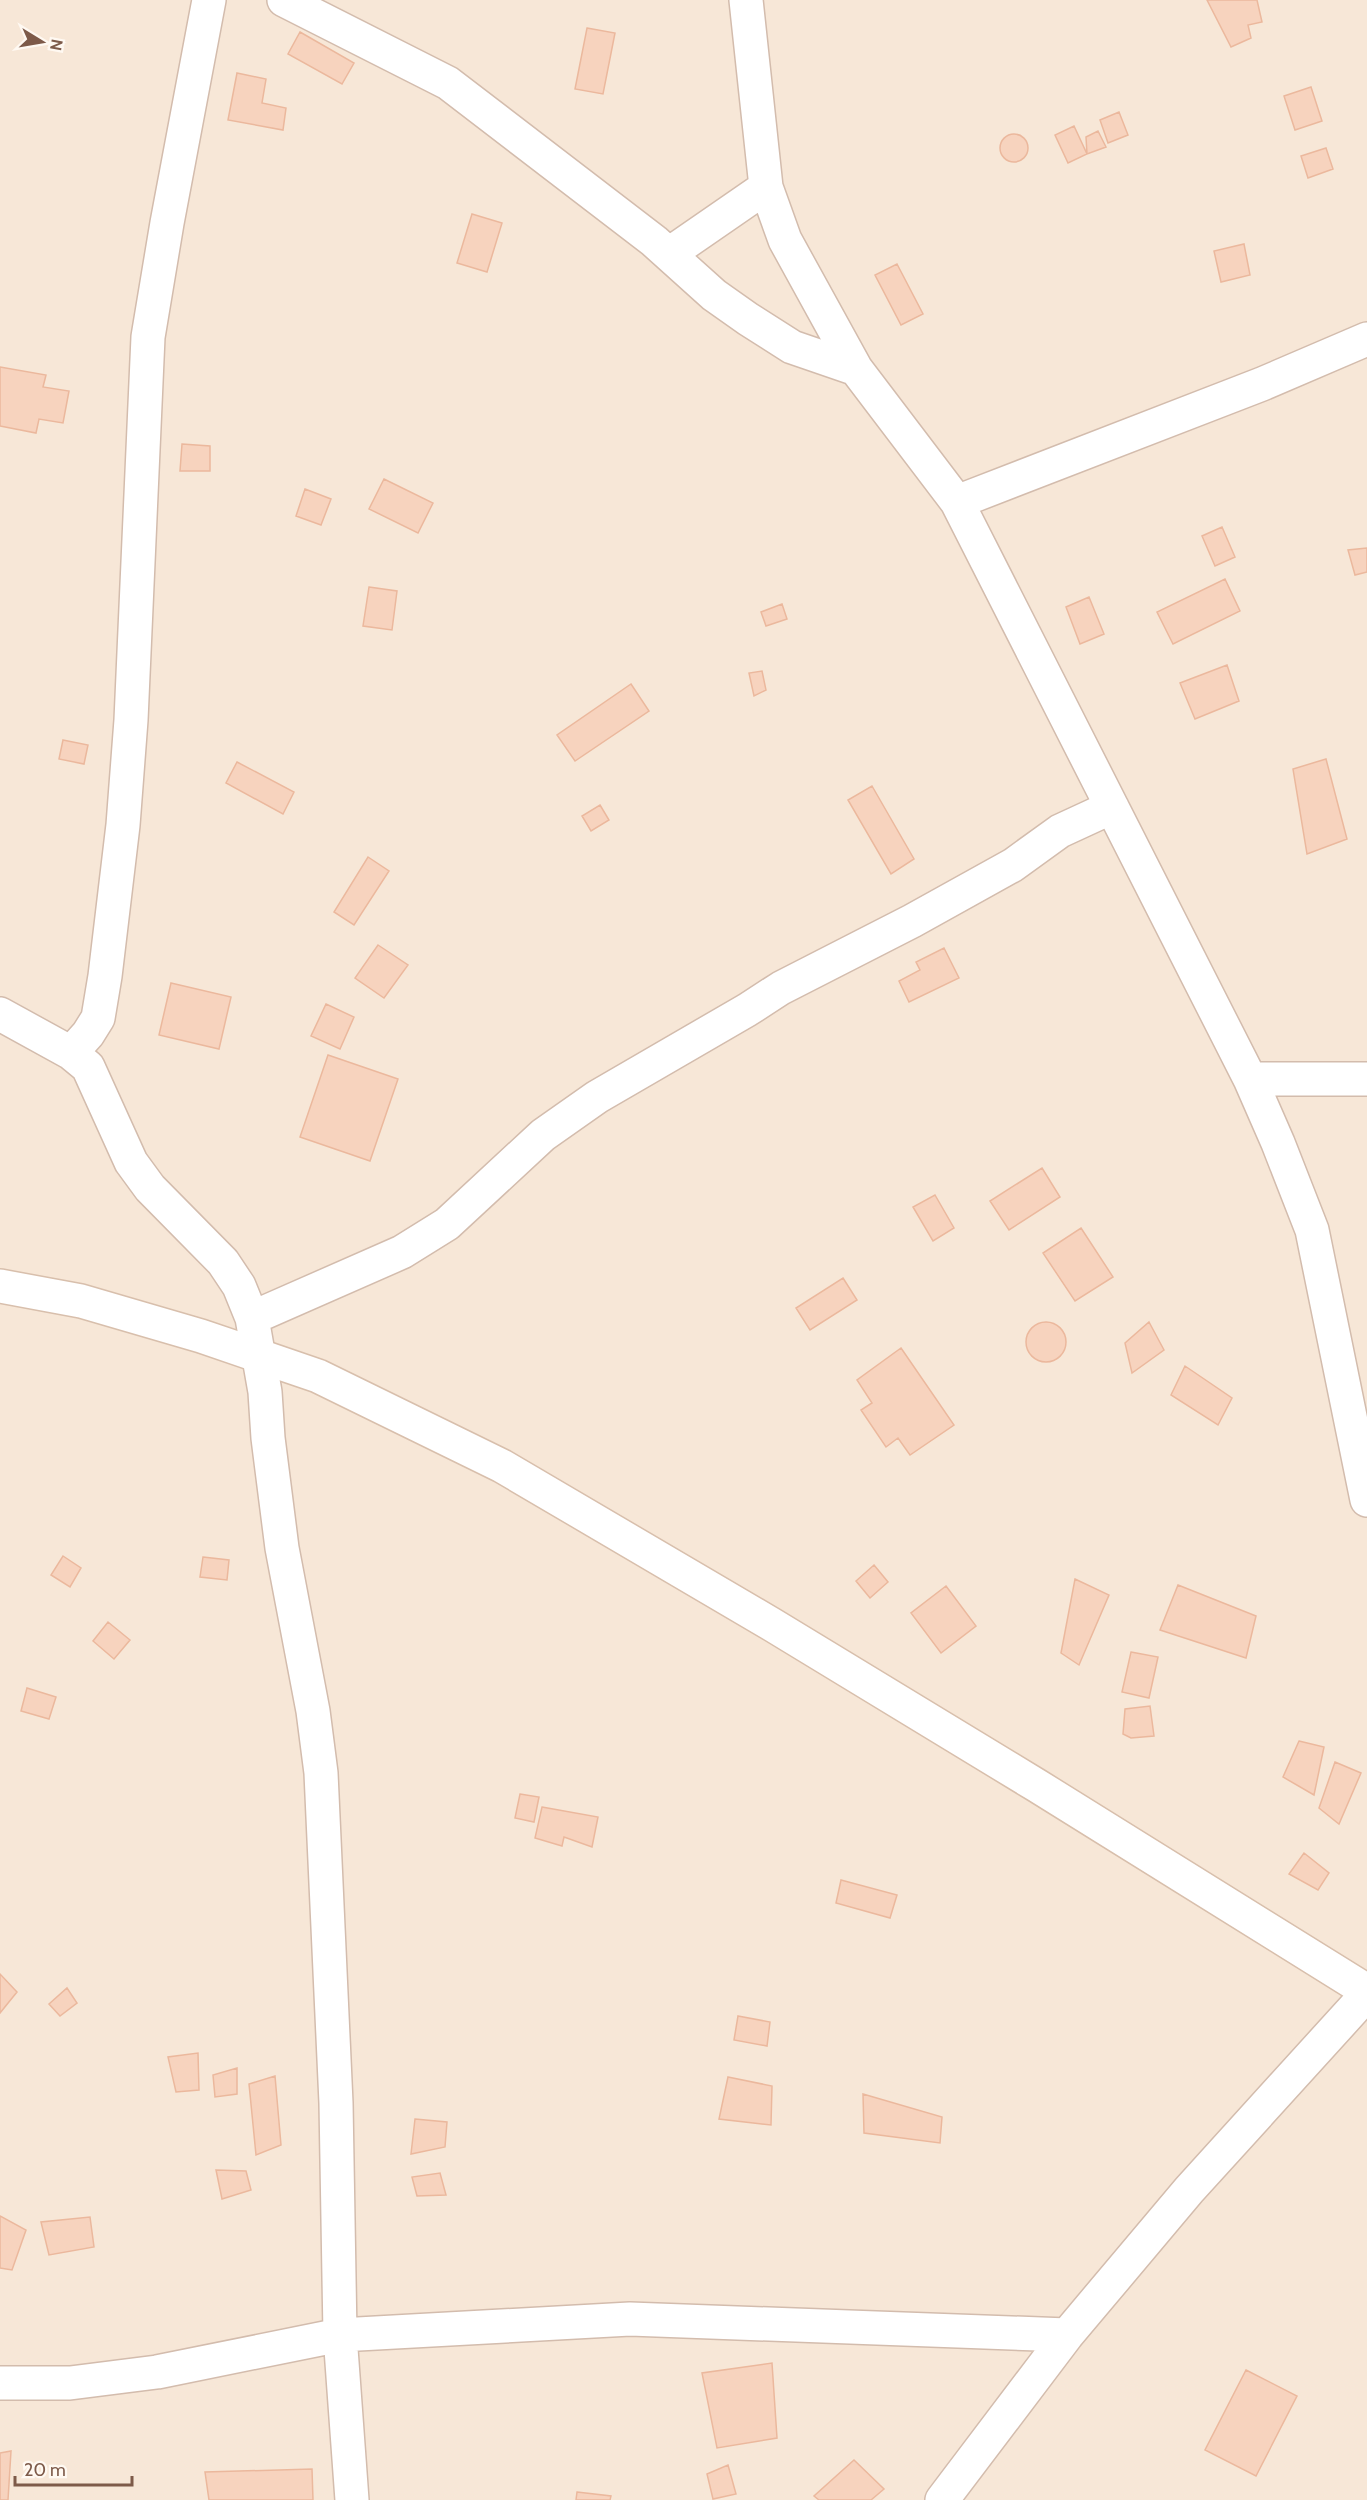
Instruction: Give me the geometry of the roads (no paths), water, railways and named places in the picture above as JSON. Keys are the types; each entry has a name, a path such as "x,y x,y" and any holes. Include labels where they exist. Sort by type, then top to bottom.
{"street":[{"path":"71,1053 88,1034 98,1018 105,976 123,825 129,743 148,337 209,0"},
{"path":"284,0 448,83 669,254 714,295 792,346 856,369"},
{"path":"746,0 766,188 785,240 856,369 957,502 1250,1079 1312,1230 1367,1500"},
{"path":"669,254 766,188"},
{"path":"957,502 1262,384 1367,339"},
{"path":"252,1318 402,1252 447,1224 543,1136 597,1097 781,988 912,921 1013,865 1060,831 1112,807"},
{"path":"0,1014 71,1053 88,1067 131,1162 150,1188 223,1262 239,1286 252,1318 265,1392 268,1438 282,1548 313,1711 321,1773 335,2091 340,2335 352,2500"},
{"path":"1250,1079 1367,1079"},
{"path":"0,1286 81,1301 201,1336 318,1376 502,1466 771,1624 1006,1766 1367,1992 1189,2190 1067,2335 942,2500"},
{"path":"0,2383 70,2383 157,2372 340,2335 630,2319 1067,2335"}]}
